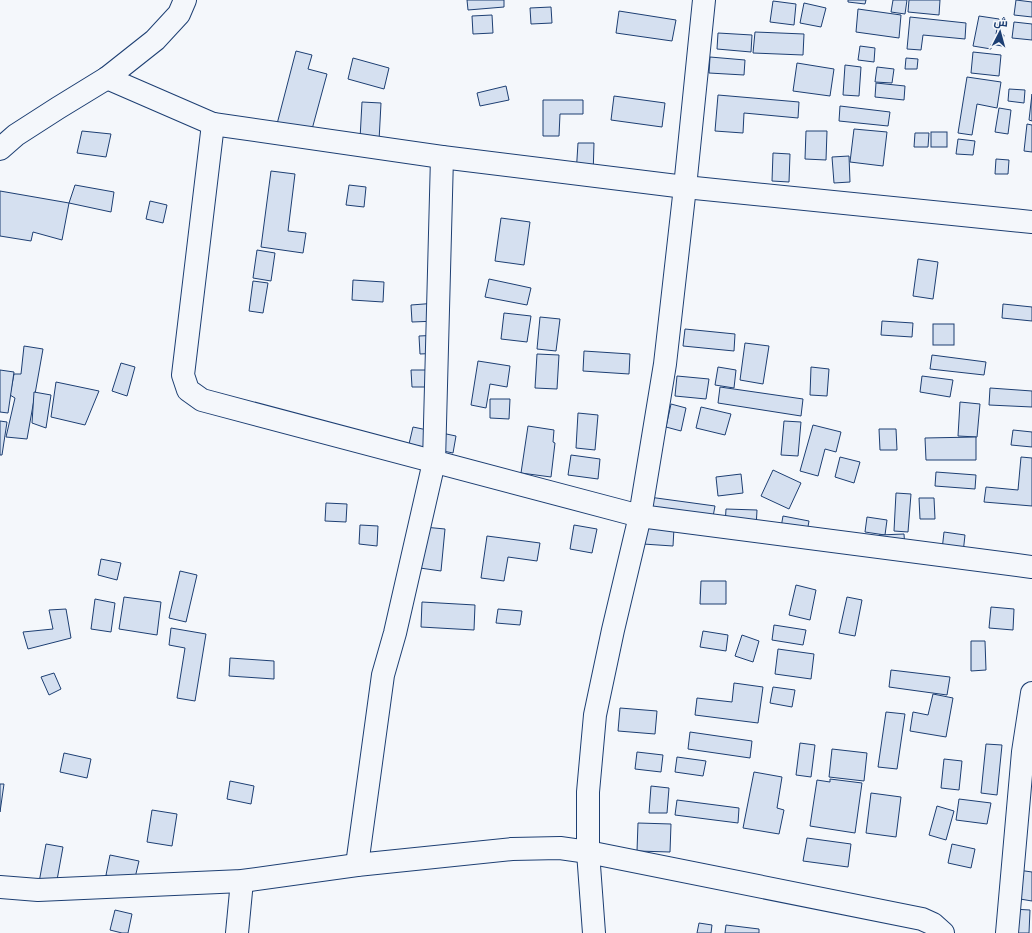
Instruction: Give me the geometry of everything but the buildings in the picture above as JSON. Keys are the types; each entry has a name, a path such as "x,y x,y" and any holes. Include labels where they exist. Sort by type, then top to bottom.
{"street":[{"path":"0,150 22,131 107,78 156,40 179,14 185,0"},
{"path":"594,933 588,852 588,792 595,715 640,516 665,364 704,0"},
{"path":"107,78 213,124 442,157 685,188 1032,222"},
{"path":"213,124 183,375 188,390 202,400 640,516 1032,567"},
{"path":"356,865 383,675 395,633 434,462 442,157"},
{"path":"1007,933 1023,752 1032,693"},
{"path":"0,887 38,890 242,881 356,865 512,849 560,848 588,852 922,919 933,924 944,933"},
{"path":"237,933 242,881"}]}
